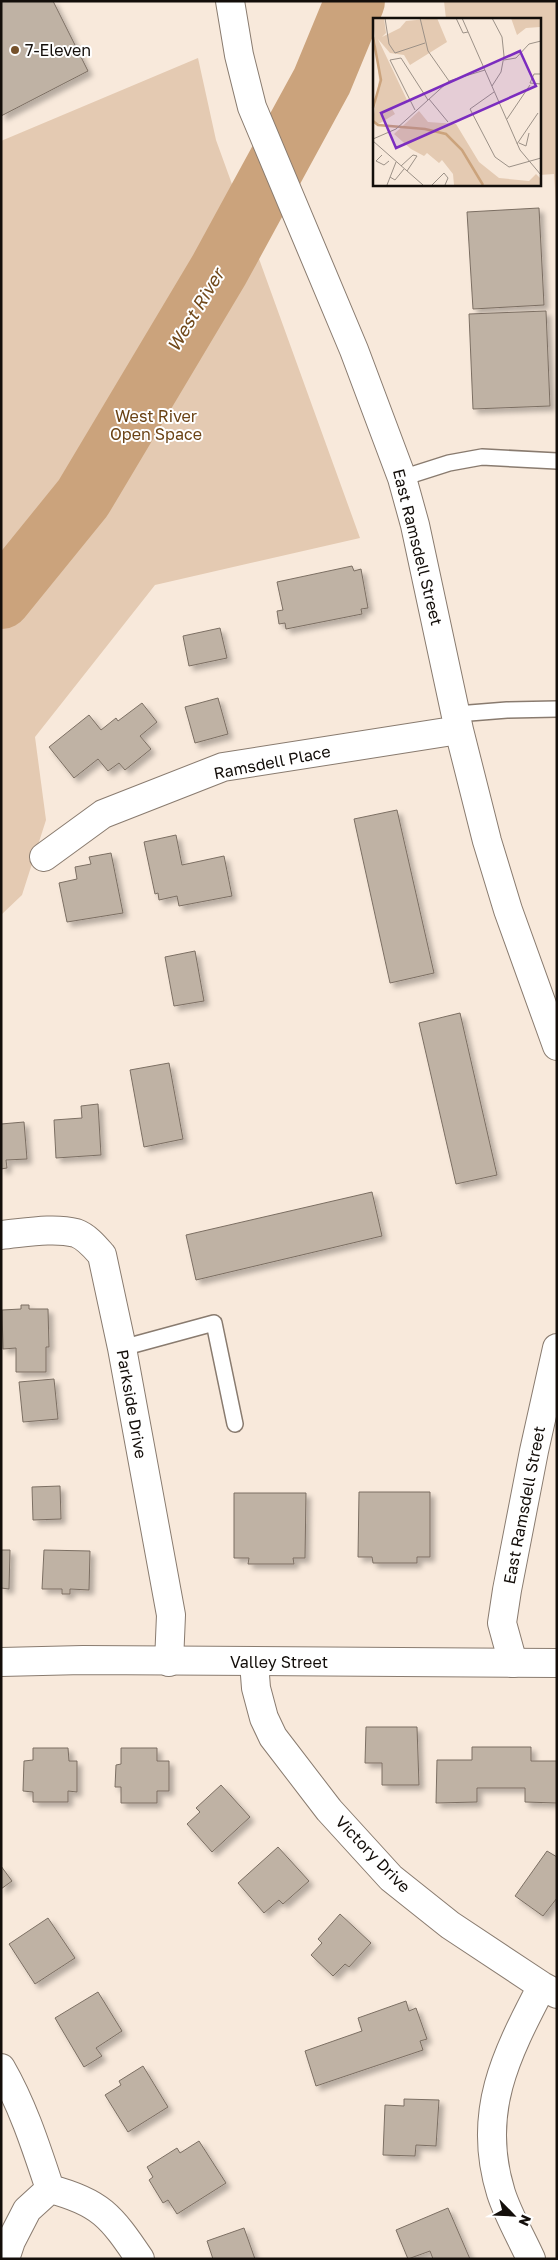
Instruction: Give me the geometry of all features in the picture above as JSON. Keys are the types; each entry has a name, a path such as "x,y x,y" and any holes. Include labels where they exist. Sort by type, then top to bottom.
{"street":[{"name":"East Ramsdell Street","path":"230,1 239,55 252,107 354,350 402,478 415,525 458,722 508,910 557,1046"},
{"name":"Ramsdell Place","path":"44,857 103,814 223,767 458,722"},
{"name":"Parkside Drive","path":"1,1235 54,1232 76,1234 92,1243 102,1255 122,1348 171,1615 169,1662"},
{"name":"East Ramsdell Street","path":"513,1663 502,1623 534,1451 557,1348"},
{"name":"Valley Street","path":"1,1662 557,1663"},
{"name":"Victory Drive","path":"254,1662 256,1688 264,1718 273,1737 329,1810 391,1878 450,1925 549,1990"},
{"path":"531,2259 501,2193 493,2155 491,2121 496,2089 520,2029 549,1990"},
{"path":"1,2068 13,2088 33,2137 50,2189"},
{"path":"5,2259 11,2241 27,2210 50,2189"},
{"path":"50,2189 77,2196 103,2210 140,2259"}],"lane":[{"path":"402,478 449,463 482,457 557,461"},
{"path":"458,722 507,710 557,709"},
{"path":"122,1348 214,1323 235,1424"}],"green space":[{"path":"444,1 557,1 557,217 554,174 540,175 540,18 446,18"},
{"name":"West River Open Space","path":"198,58 216,140 360,538 155,585 35,737 46,820 22,895 1,915 1,141"}],"building":[{"path":"1,1 53,1 88,71 1,116"},
{"path":"539,208 544,305 473,309 467,212"},
{"path":"546,311 550,406 473,409 469,314"},
{"path":"352,566 354,571 361,569 368,608 361,609 362,614 286,629 285,623 279,624 277,611 283,610 277,582"},
{"path":"220,628 227,658 189,666 183,636"},
{"path":"218,698 228,734 195,743 185,707"},
{"path":"142,703 157,722 140,736 151,749 125,770 119,763 108,771 98,759 74,778 49,747 89,715 101,730 116,718 118,721"},
{"path":"397,810 434,973 390,983 354,819"},
{"path":"176,835 182,865 224,856 232,896 179,906 177,896 159,900 158,893 155,894 144,842"},
{"path":"111,853 123,913 67,922 59,883 77,879 75,867 91,864 89,857"},
{"path":"195,951 204,1001 174,1006 165,957"},
{"path":"460,1013 497,1175 456,1184 419,1023"},
{"path":"169,1063 183,1139 144,1147 130,1070"},
{"path":"98,1104 101,1155 56,1158 54,1120 82,1118 81,1106"},
{"path":"24,1122 27,1159 6,1160 7,1168 1,1169 1,1124"},
{"path":"372,1192 382,1236 196,1280 186,1235"},
{"path":"21,1305 29,1305 29,1309 48,1309 49,1347 46,1347 46,1372 16,1372 16,1348 3,1349 2,1310 21,1309"},
{"path":"54,1379 58,1419 23,1422 19,1382"},
{"path":"60,1486 61,1519 33,1520 32,1487"},
{"path":"359,1492 430,1492 430,1557 417,1557 417,1563 373,1563 372,1557 358,1557"},
{"path":"234,1493 306,1493 305,1558 293,1558 294,1564 248,1564 249,1558 234,1558"},
{"path":"1,1550 10,1550 9,1589 1,1588"},
{"path":"44,1550 90,1551 89,1590 70,1589 70,1594 62,1594 62,1589 42,1589"},
{"path":"366,1727 417,1727 419,1785 382,1785 382,1763 365,1763"},
{"path":"472,1747 531,1747 531,1761 557,1761 557,1803 525,1802 525,1788 477,1788 477,1802 436,1803 437,1760 472,1760"},
{"path":"33,1748 68,1748 69,1761 77,1761 77,1792 68,1791 68,1802 33,1802 33,1792 23,1791 24,1761 33,1760"},
{"path":"121,1748 157,1748 157,1761 169,1761 169,1791 157,1791 157,1803 121,1803 121,1787 115,1787 116,1765 121,1764"},
{"path":"221,1785 250,1817 212,1852 187,1824 200,1812 196,1808"},
{"path":"278,1847 309,1881 283,1904 279,1900 264,1913 238,1883"},
{"path":"547,1851 557,1857 557,1898 543,1916 515,1896"},
{"path":"1,1866 12,1881 1,1889"},
{"path":"340,1914 371,1943 349,1967 345,1964 333,1976 311,1955 322,1943 318,1939"},
{"path":"48,1918 75,1958 35,1984 9,1944"},
{"path":"98,1992 122,2031 96,2048 102,2056 84,2067 55,2018"},
{"path":"406,2001 409,2011 416,2008 427,2039 420,2041 423,2050 316,2086 305,2051 362,2031 358,2018"},
{"path":"143,2066 168,2107 128,2132 105,2095 121,2085 119,2081"},
{"path":"404,2099 439,2100 436,2146 416,2145 415,2156 383,2155 385,2105 404,2106"},
{"path":"199,2141 226,2183 177,2214 168,2200 163,2203 149,2180 153,2177 147,2167 177,2148 180,2153"},
{"path":"448,2208 470,2259 433,2259 430,2251 408,2259 396,2230"},
{"path":"244,2228 255,2259 213,2259 207,2241"}],"waterway":[{"name":"West River","path":"1,599 83,498 219,270 322,81 355,1"}],"place":[{"name":"7-Eleven","path":"15,50"}]}
